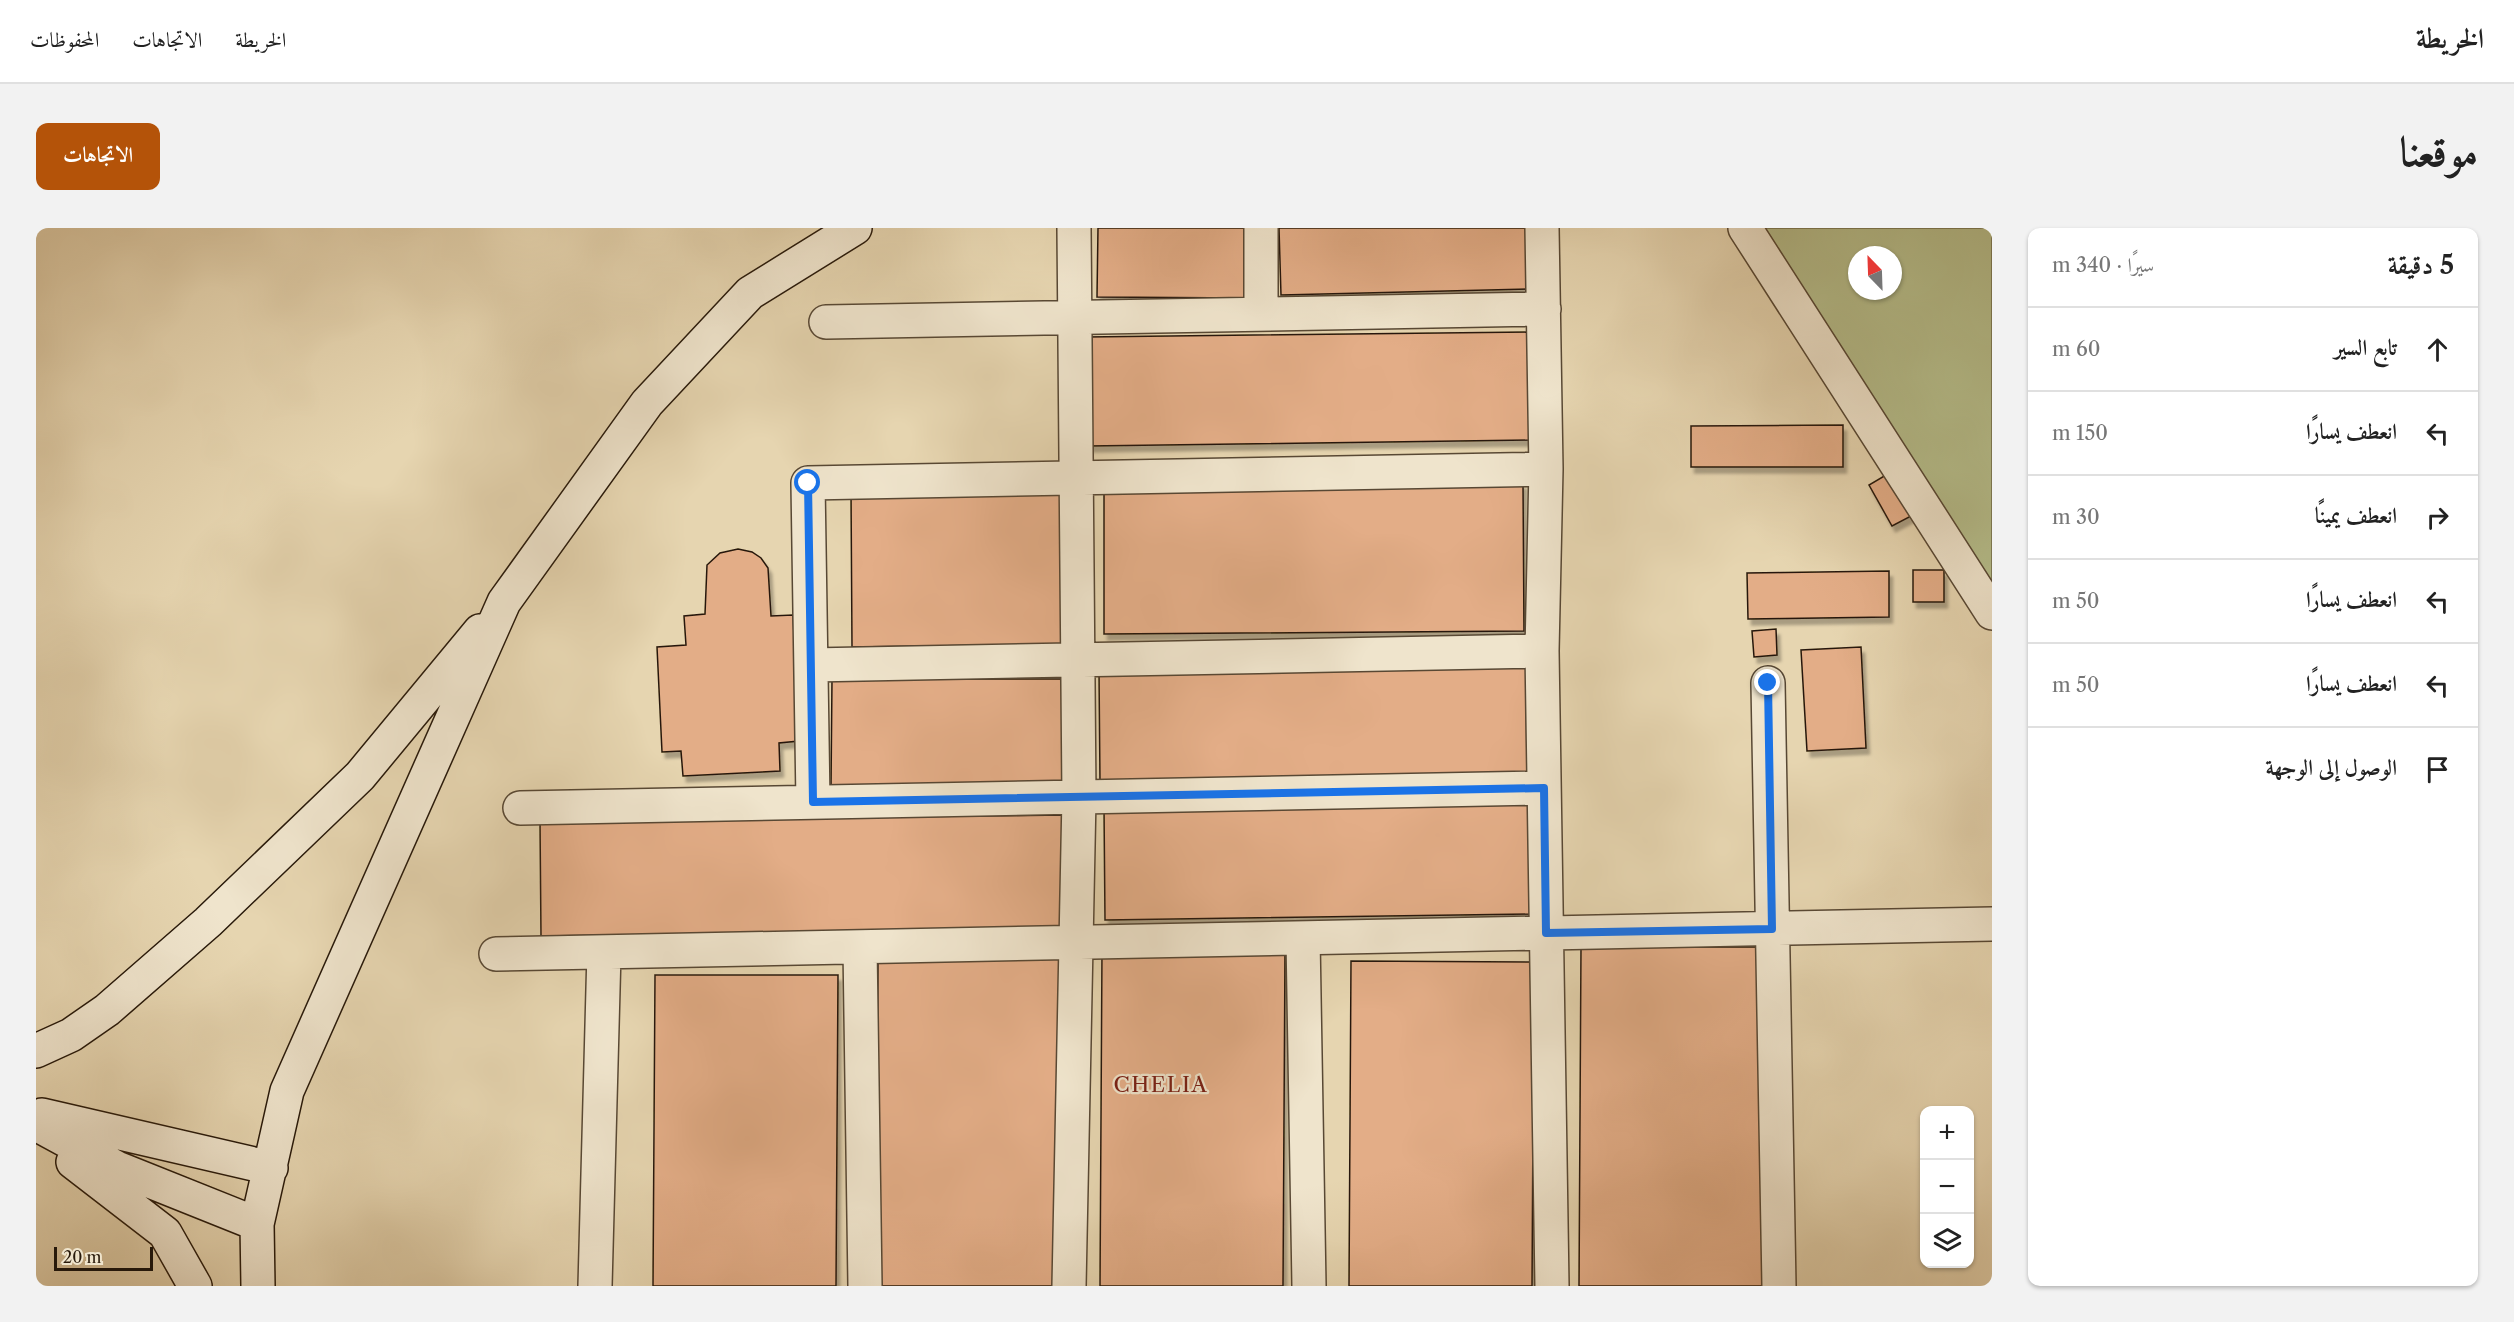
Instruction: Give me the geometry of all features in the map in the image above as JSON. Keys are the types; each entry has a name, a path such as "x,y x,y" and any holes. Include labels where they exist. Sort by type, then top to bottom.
{"street":[{"path":"36,1051 71,1035 108,1010 145,979 360,776 504,602 646,403 750,293 855,228"},
{"path":"1069,1286 1079,797 1074,228"},
{"path":"1261,313 1262,228"},
{"path":"1542,228 1546,469 1542,651 1552,1286"},
{"path":"1745,228 1992,613"},
{"path":"826,322 1544,309"},
{"path":"813,802 808,483 1546,469"},
{"path":"258,1286 257,1224 272,1168 287,1091 504,602"},
{"path":"811,665 1542,651"},
{"path":"1768,683 1779,1286"},
{"path":"520,808 1544,788"},
{"path":"496,954 1992,924"},
{"path":"1303,938 1309,1286"},
{"path":"860,947 866,1286"},
{"path":"595,1286 604,952"},
{"path":"36,1114 272,1168"},
{"path":"36,1124 117,1168 257,1224"},
{"path":"36,1133 165,1233 195,1286"}],"green space":[{"path":"1765,228 1992,228 1992,586"}],"building":[{"path":"1098,228 1248,228 1248,298 1097,297"},
{"path":"1279,228 1530,228 1532,289 1281,295"},
{"path":"1530,332 1531,440 1087,446 1086,337"},
{"path":"1843,425 1843,467 1691,467 1691,426"},
{"path":"1891,472 1915,514 1892,526 1869,485"},
{"path":"1523,483 1524,631 1104,634 1104,487"},
{"path":"1072,488 1073,644 852,647 851,490"},
{"path":"738,549 752,552 761,558 768,568 771,616 793,615 799,741 779,743 780,771 683,776 681,751 662,752 657,647 686,645 684,616 705,614 707,565 720,553"},
{"path":"1913,570 1944,570 1944,602 1913,602"},
{"path":"1889,571 1889,617 1748,619 1747,573"},
{"path":"1776,629 1777,655 1754,657 1752,631"},
{"path":"1861,647 1866,748 1807,751 1801,650"},
{"path":"1526,664 1527,776 1100,782 1099,671"},
{"path":"832,679 1065,679 1065,788 831,788"},
{"path":"1530,803 1532,914 1105,920 1104,808"},
{"path":"1067,815 1069,929 541,936 540,821"},
{"path":"1581,947 1764,947 1762,1286 1579,1286"},
{"path":"1102,950 1285,950 1283,1286 1100,1286"},
{"path":"878,955 1062,956 1060,1286 876,1286"},
{"path":"1351,961 1534,962 1532,1286 1349,1286"},
{"path":"655,975 838,975 836,1286 653,1286"}],"district":[{"name":"CHELIA","path":"1161,1084"}],"route":[{"path":"808,483 813,802 1544,788 1546,933 1772,929 1768,683"}]}
